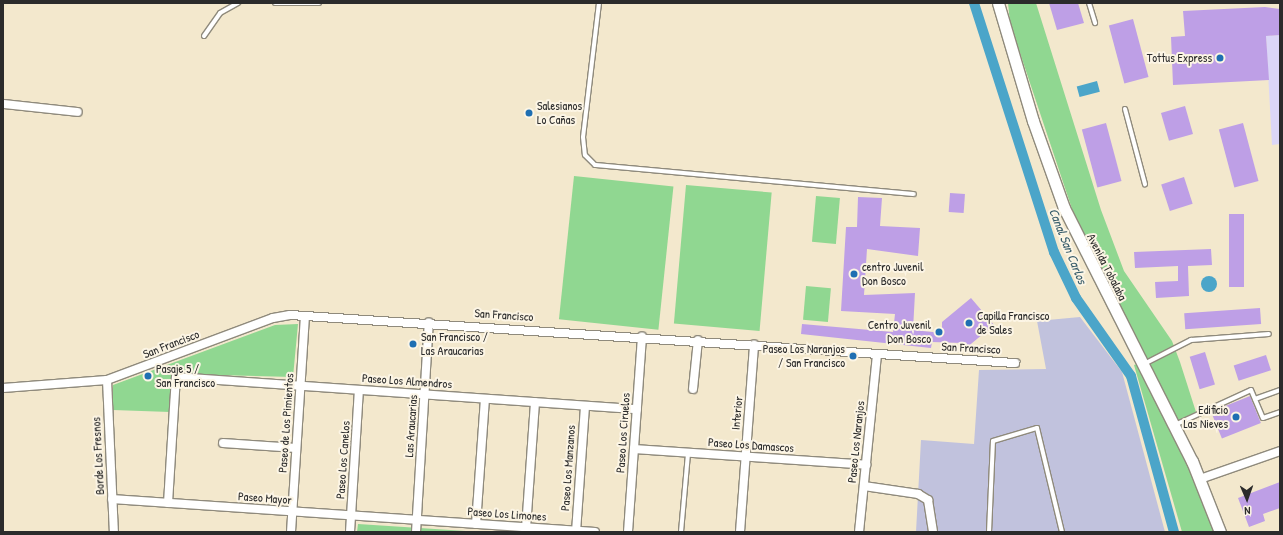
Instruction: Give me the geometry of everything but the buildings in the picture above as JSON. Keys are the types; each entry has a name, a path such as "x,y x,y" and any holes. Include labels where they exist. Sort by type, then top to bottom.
{"main road":[{"name":"Avenida Tobalaba","path":"998,3 1030,114 1064,208 1200,479 1220,532"}],"street":[{"path":"3,104 78,112"},
{"name":"San Francisco","path":"3,388 107,380 273,318 305,316 429,322 642,336 1015,363"},
{"name":"Paseo de Los Pimientos","path":"291,532 305,316"},
{"name":"Las Araucarias","path":"416,532 429,322"},
{"name":"Paseo Los Ciruelos","path":"628,532 642,336"},
{"path":"693,389 698,340"},
{"name":"Interior","path":"740,532 754,345"},
{"name":"Paseo Los Naranjos","path":"859,532 877,354"},
{"name":"Paseo Los Almendros","path":"168,503 176,377 637,410"},
{"name":"Borde Los Fresnos","path":"107,380 114,532"},
{"name":"Paseo Los Canelos","path":"350,532 359,390"},
{"path":"476,524 485,399"},
{"path":"526,528 535,402"},
{"name":"Paseo Los Manzanos","path":"576,531 585,406"},
{"path":"223,443 296,448"},
{"name":"Paseo Los Damascos","path":"634,449 866,465"},
{"path":"1200,479 1280,452"},
{"path":"864,486 918,494 928,500 932,532"},
{"name":"Paseo Mayor","path":"112,499 417,520"},
{"name":"Paseo Los Limones","path":"417,520 595,532"}],"lane":[{"path":"204,36 220,13 238,3"},
{"path":"275,3 319,3"},
{"path":"598,3 583,137 585,155 595,164 914,194"},
{"path":"1089,3 1095,23"},
{"path":"1125,109 1145,184"},
{"path":"1143,365 1191,340 1270,334"},
{"path":"1179,423 1251,390 1263,418 1280,412"},
{"path":"1254,399 1280,390"},
{"path":"990,532 993,441 1038,428 1062,532"},
{"path":"681,532 688,453"}],"shaded area":[{"path":"1280,35 1280,144 1272,145 1266,36"},
{"path":"1080,317 1122,372 1165,532 916,532 921,440 974,444 979,370 1046,369 1037,321"}],"green space":[{"path":"1008,3 1036,3 1101,210 1124,271 1172,341 1180,362 1196,412 1177,421 1072,209 1010,23"},
{"path":"574,176 673,186 658,330 559,319"},
{"path":"686,185 772,192 760,331 674,323"},
{"path":"816,196 840,198 836,244 812,242"},
{"path":"806,286 831,288 828,322 803,320"},
{"path":"298,324 293,377 173,374 170,412 113,410 113,385 275,325"},
{"path":"1137,364 1188,462 1214,532 1182,532 1134,365"},
{"path":"358,524 481,532 357,532"}],"water":[{"path":"1097,81 1100,92 1080,97 1077,86"},
{"path":"1209,276 1216,281 1217,284 1212,291 1209,292 1202,287 1201,284 1206,277"}],"waterway":[{"name":"Canal San Carlos","path":"974,3 1054,252 1076,298 1131,376 1174,532"}],"place":[{"name":"Tottus Express","path":"1220,58"},
{"name":"Salesianos Lo Cañas","path":"529,113"},
{"name":"centro Juvenil Don Bosco","path":"854,274"},
{"name":"Capilla Francisco de Sales","path":"969,323"},
{"name":"Centro Juvenil Don Bosco","path":"939,332"},
{"name":"San Francisco / Las Araucarias","path":"413,344"},
{"name":"Paseo Los Naranjos / San Francisco","path":"853,356"},
{"name":"Pasaje 5 / San Francisco","path":"148,376"},
{"name":"Edificio Las Nieves","path":"1236,417"}]}
